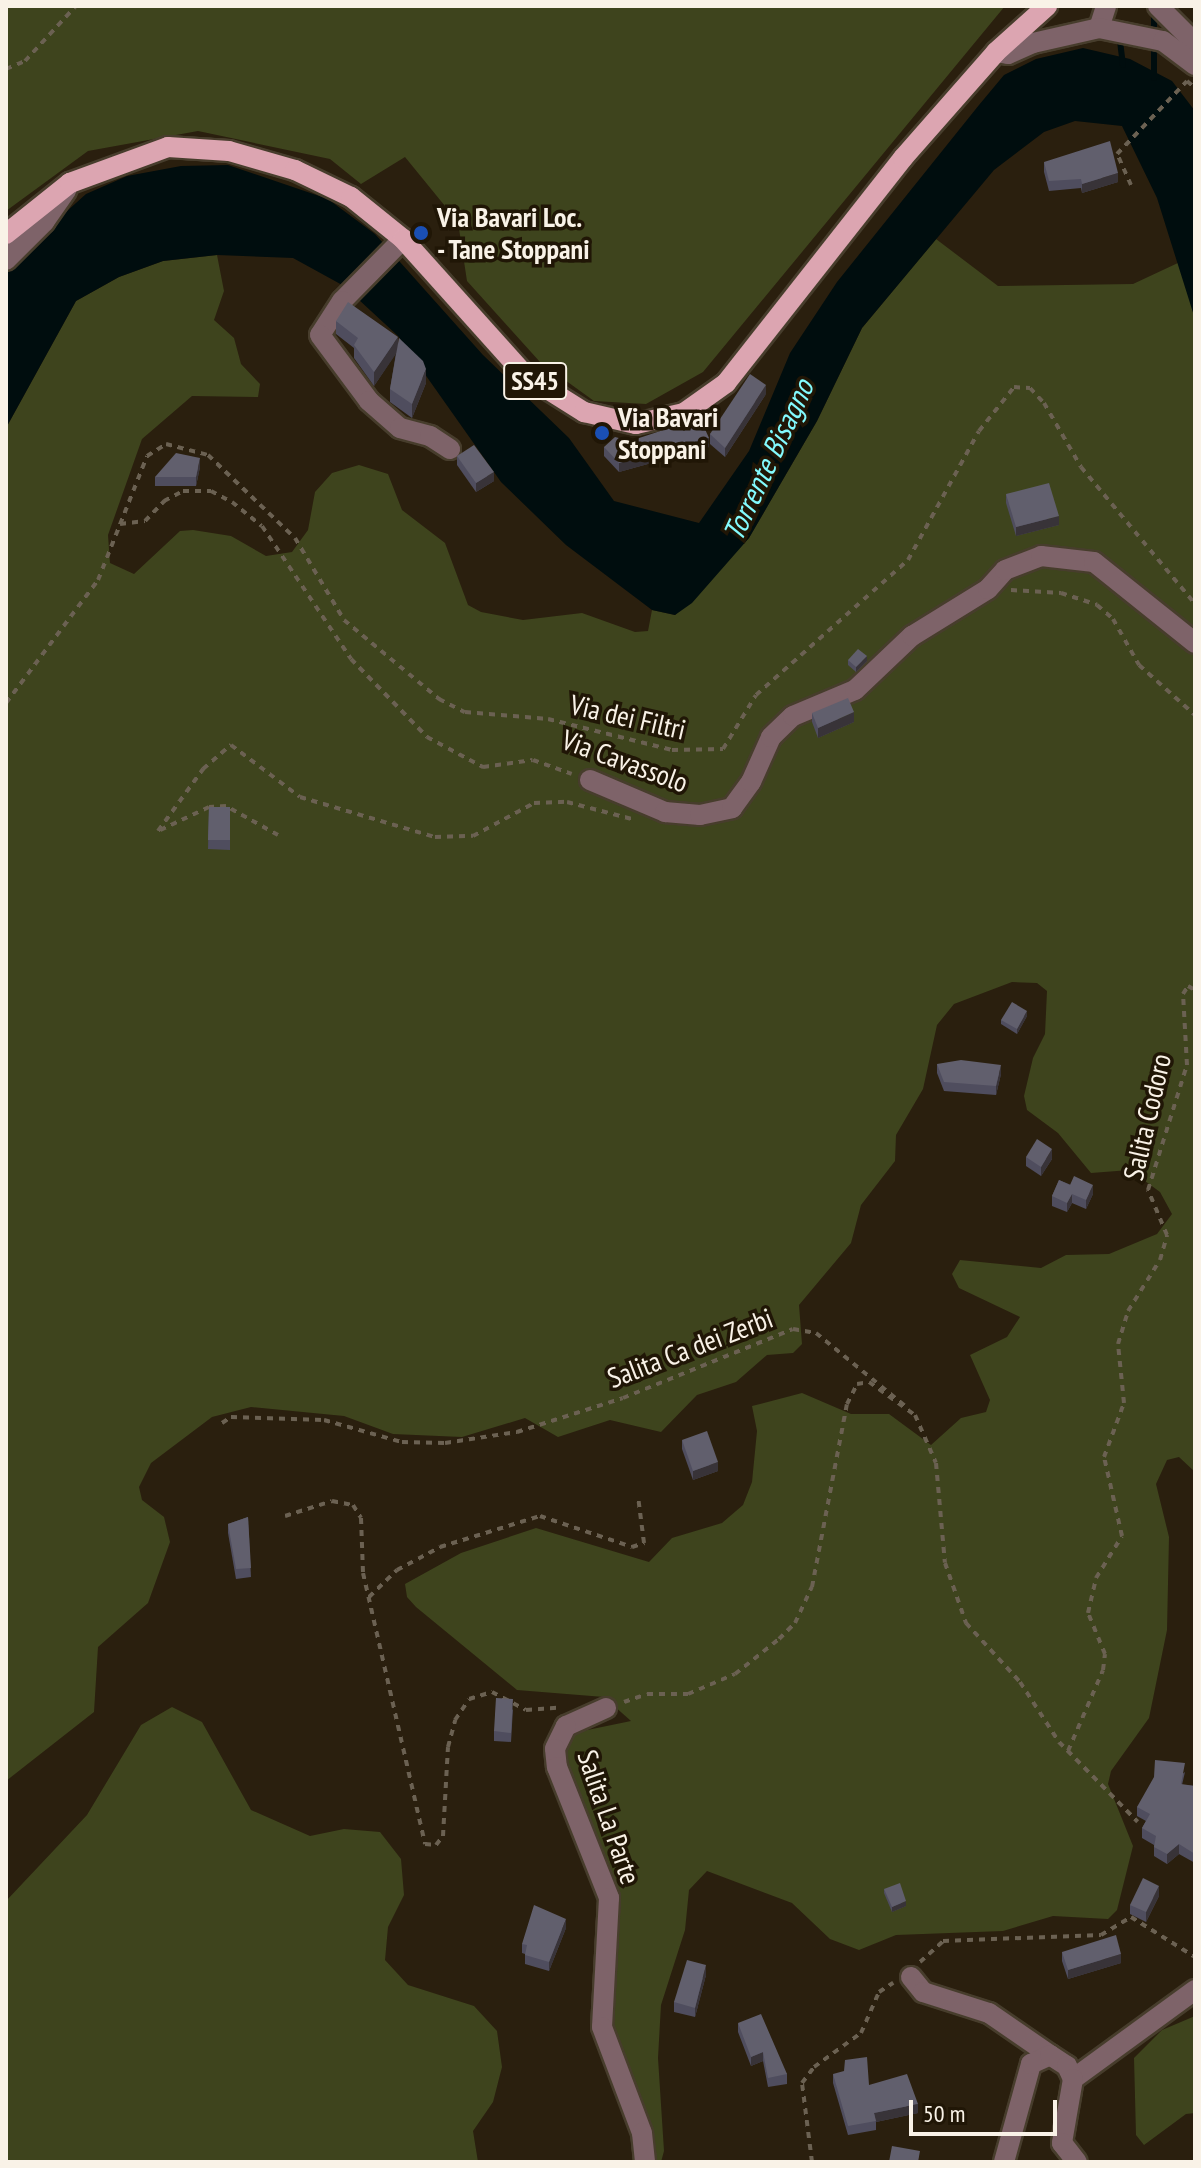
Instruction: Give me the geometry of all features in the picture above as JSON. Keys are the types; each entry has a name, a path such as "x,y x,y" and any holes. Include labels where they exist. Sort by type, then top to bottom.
{"main road":[{"path":"996,52 1047,6"},
{"name":"SS45","path":"6,234 70,183 168,147 229,151 295,170 351,197 525,375 572,405 610,421 636,424 684,413 726,383 903,158 996,52"}],"street":[{"path":"1099,28 1106,6"},
{"path":"1158,6 1195,43"},
{"path":"996,52 1008,54 1099,28 1163,41 1191,73"},
{"path":"6,260 44,222 70,183"},
{"path":"398,244 342,301 321,331 323,340 369,401 400,428 430,436 450,449"},
{"path":"988,589 1005,570 1041,556 1094,562 1195,643"},
{"name":"Via Cavassolo","path":"590,780 665,812 700,815 732,808 751,782 771,737 793,716 855,690 912,636 988,589"},
{"name":"Salita La Parte","path":"606,1708 566,1726 555,1749 557,1767 609,1898 602,2027 642,2133 645,2162"},
{"path":"911,1977 923,1992 989,2013 1067,2066 1073,2079 1062,2143 1077,2162"},
{"path":"1073,2079 1195,1990"},
{"path":"1004,2162 1031,2064 1050,2055"}],"path":[{"path":"6,69 25,61 76,6"},
{"path":"1131,185 1117,154 1191,73"},
{"name":"Via dei Filtri","path":"6,703 98,580 147,456 166,444 208,455 295,538 344,620 439,699 495,718 548,719 672,750 717,752 756,695 908,560 979,431 1006,391 1022,385 1044,403 1081,467 1195,604"},
{"name":"Via Cavassolo","path":"120,524 145,521 183,491 211,491 262,526 351,659 427,737 483,767 549,762 590,780"},
{"path":"262,526 270,515"},
{"path":"988,589 1061,593 1097,605 1113,619 1139,665 1195,715"},
{"path":"278,835 226,806 209,807 158,831 203,769 231,745 300,797 435,837 473,836 534,803 567,802 628,820 636,818 633,811"},
{"name":"Salita Codoro","path":"1068,1751 1103,1670 1105,1654 1088,1613 1096,1578 1122,1536 1104,1457 1124,1403 1118,1344 1128,1311 1160,1260 1167,1235 1148,1190 1187,1065 1183,994 1188,986 1195,990"},
{"name":"Salita Ca dei Zerbi","path":"222,1423 231,1417 324,1420 402,1442 445,1443 517,1432 578,1408 623,1398 793,1329 816,1333 915,1415 936,1463 945,1563 966,1623 1020,1682 1068,1751 1138,1822"},
{"name":"Salita La Parte","path":"606,1708 647,1694 688,1694 735,1674 779,1639 795,1623 812,1587 847,1404 857,1384 869,1382 915,1415"},
{"path":"369,1597 397,1570 440,1547 540,1516 632,1547 644,1543 638,1496"},
{"path":"285,1516 332,1501 353,1505 361,1518 369,1597 425,1844 436,1845 443,1836 448,1747 455,1720 469,1699 492,1692 526,1710 572,1706"},
{"path":"1116,1929 1131,1917 1195,1957"}],"green space":[{"path":"6,6 1005,6 703,372 646,404 594,401 540,362 467,281 458,222 405,157 361,184 330,159 198,131 88,151 6,211"},
{"path":"936,239 998,286 1133,284 1180,262 1195,319 1195,1472 1179,1457 1167,1460 1156,1484 1169,1537 1167,1630 1149,1718 1111,1771 1108,1784 1133,1846 1117,1910 1108,1919 1053,1916 1003,1931 896,1935 859,1950 830,1939 792,1903 707,1871 689,1890 685,1930 661,2005 658,2058 664,2151 661,2162 655,2162 651,2130 612,2021 617,1906 563,1747 568,1734 631,1721 604,1697 517,1690 416,1607 407,1597 405,1584 461,1553 536,1528 649,1562 672,1538 722,1523 743,1505 752,1482 757,1431 752,1406 802,1393 851,1414 889,1414 931,1445 961,1418 986,1412 990,1400 970,1355 1007,1337 1020,1317 959,1288 952,1274 960,1260 1041,1268 1066,1255 1109,1254 1157,1234 1172,1214 1160,1192 1130,1170 1091,1173 1058,1133 1027,1110 1024,1096 1033,1058 1045,1034 1047,991 1037,983 1012,982 954,1004 937,1025 923,1089 896,1135 895,1161 861,1205 851,1243 799,1305 802,1344 793,1353 767,1355 736,1382 697,1395 661,1432 610,1420 558,1437 525,1418 462,1437 393,1434 344,1416 251,1407 212,1417 151,1463 139,1487 142,1500 164,1517 170,1542 148,1603 98,1647 94,1712 6,1781 6,428 76,301 119,277 163,261 217,255 224,291 214,320 234,338 241,364 260,384 258,397 192,396 142,439 108,535 110,563 134,574 180,531 193,530 231,536 266,556 292,552 308,530 315,492 332,473 359,465 388,474 402,510 445,543 468,605 481,612 523,620 582,613 635,632 648,631 652,610 675,615 749,538 817,421 862,328"},
{"path":"172,1707 202,1722 251,1810 310,1836 344,1829 380,1832 401,1859 404,1895 388,1927 385,1960 408,1985 474,2006 497,2031 502,2067 493,2102 473,2131 478,2162 6,2162 6,1901 87,1815 141,1725"},
{"path":"1195,2016 1195,2113 1186,2114 1144,2145 1136,2135 1134,2058 1162,2030"}],"water":[{"name":"Torrente Bisagno","path":"1083,48 1130,59 1172,81 1195,111 1195,319 1157,198 1122,126 1075,121 1044,132 994,170 862,328 817,421 749,538 692,603 675,615 652,610 566,545 501,482 398,336 344,286 293,258 217,255 163,261 119,277 76,301 6,428 6,266 86,194 127,176 181,166 228,165 328,199 375,234 483,355 569,438 614,501 699,523 749,451 790,353 837,282 979,105 1004,75 1036,59"}],"building":[{"path":"1110,141 1118,173 1082,184 1081,179 1049,181 1044,162"},
{"path":"348,302 398,337 374,372 354,345 358,338 336,321"},
{"path":"399,338 423,361 426,369 412,404 390,389"},
{"path":"750,374 766,385 725,448 710,434"},
{"path":"700,418 709,438 619,463 604,447 615,437 630,441"},
{"path":"474,445 494,472 476,483 457,456"},
{"path":"176,453 200,458 196,477 155,477"},
{"path":"1049,483 1059,516 1016,527 1006,494"},
{"path":"858,649 867,656 856,667 848,660"},
{"path":"848,698 854,712 818,728 812,713"},
{"path":"209,807 230,807 230,840 208,840"},
{"path":"1012,1002 1027,1011 1017,1029 1001,1020"},
{"path":"961,1060 1001,1065 996,1086 944,1082 937,1064"},
{"path":"1037,1139 1052,1149 1041,1167 1026,1157"},
{"path":"1074,1176 1093,1185 1086,1200 1072,1194 1067,1203 1052,1196 1059,1180 1070,1185"},
{"path":"707,1431 718,1462 693,1471 682,1440"},
{"path":"248,1517 251,1568 236,1569 228,1524"},
{"path":"496,1698 513,1699 511,1733 494,1731"},
{"path":"1155,1760 1185,1763 1181,1784 1195,1786 1195,1854 1179,1844 1167,1854 1154,1847 1156,1836 1142,1828 1150,1814 1137,1807 1154,1777"},
{"path":"1143,1878 1159,1886 1146,1912 1130,1905"},
{"path":"900,1883 906,1901 892,1907 884,1889"},
{"path":"534,1905 566,1919 549,1962 525,1955 527,1945 522,1944"},
{"path":"1116,1935 1121,1954 1068,1970 1062,1952"},
{"path":"687,1960 706,1965 695,2008 674,2002"},
{"path":"761,2014 787,2074 768,2078 763,2052 751,2057 738,2023"},
{"path":"867,2057 869,2085 907,2074 918,2104 874,2113 876,2121 848,2126 833,2074 844,2071 845,2060"},
{"path":"892,2146 920,2151 918,2162 889,2162"}],"waterway":[{"path":"1154,10 1154,78"},
{"path":"1120,41 1123,65"}],"place":[{"name":"Via Bavari Loc. - Tane Stoppani","path":"421,233"},
{"name":"Via Bavari Stoppani","path":"602,433"}]}
